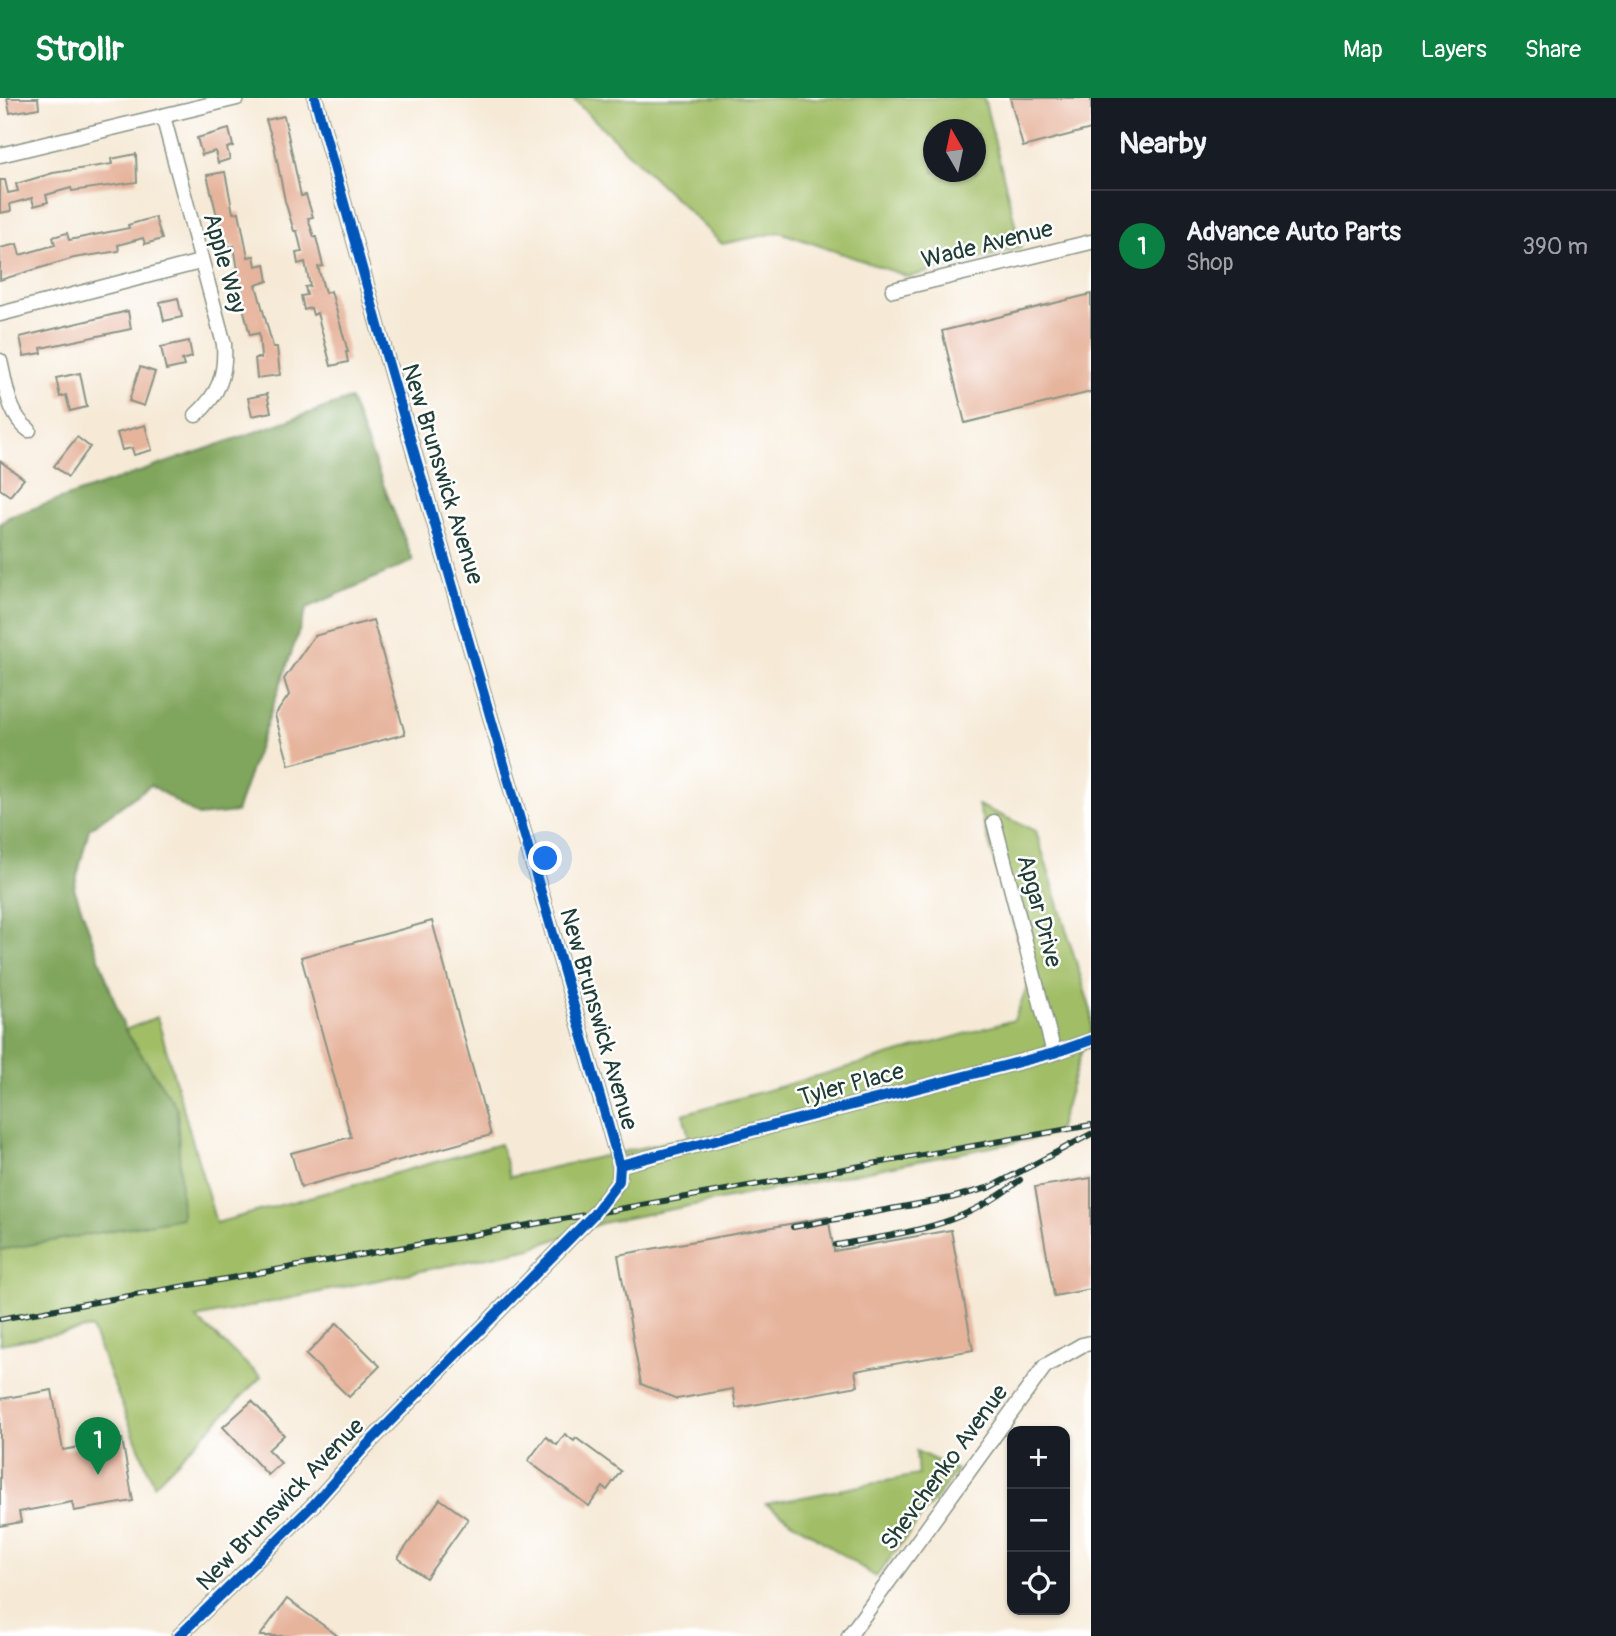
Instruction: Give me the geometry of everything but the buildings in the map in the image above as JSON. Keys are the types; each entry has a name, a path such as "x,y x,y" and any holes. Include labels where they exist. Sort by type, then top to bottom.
{"street":[{"path":"0,156 237,98"},
{"name":"New Brunswick Avenue","path":"179,1636 313,1505 366,1446 594,1214 619,1181 620,1165 386,355 316,98"},
{"name":"Apple Way","path":"163,116 224,344 225,366 220,386 196,415"},
{"name":"Wade Avenue","path":"893,290 1091,242"},
{"path":"0,314 200,262"},
{"path":"0,361 13,412 18,423 29,430"},
{"name":"Apgar Drive","path":"994,822 1054,1053"},
{"name":"Tyler Place","path":"620,1165 1054,1053 1091,1040"},
{"name":"Shevchenko Avenue","path":"849,1636 1045,1366 1082,1345 1091,1343"}],"green space":[{"path":"572,98 984,98 1021,248 909,277 780,232 722,244"},
{"path":"350,399 413,561 307,608 236,812 198,816 151,785 89,829 74,888 125,1030 177,1108 182,1218 0,1250 0,524 9,517"},
{"path":"978,805 1036,831 1091,1011 1091,1042 1084,1043 1057,1134 602,1223 531,1248 196,1318 261,1377 154,1485 91,1328 0,1344 0,1250 182,1218 177,1108 125,1030 157,1017 216,1223 500,1144 510,1177 689,1137 683,1114 1014,1020 1030,980"},
{"path":"916,1451 957,1470 876,1577 766,1504 918,1475"}],"railway":[{"path":"0,1319 1091,1125"},
{"path":"793,1227 951,1198 991,1187 1091,1134"},
{"path":"836,1245 933,1226 976,1209 1020,1180"}],"cycle path":[{"path":"179,1636 313,1505 366,1446 594,1214 619,1181 620,1166 386,355 315,98"},
{"path":"620,1165 1054,1053 1091,1040"}],"place":[{"name":"Advance Auto Parts","path":"98,1475"}]}
